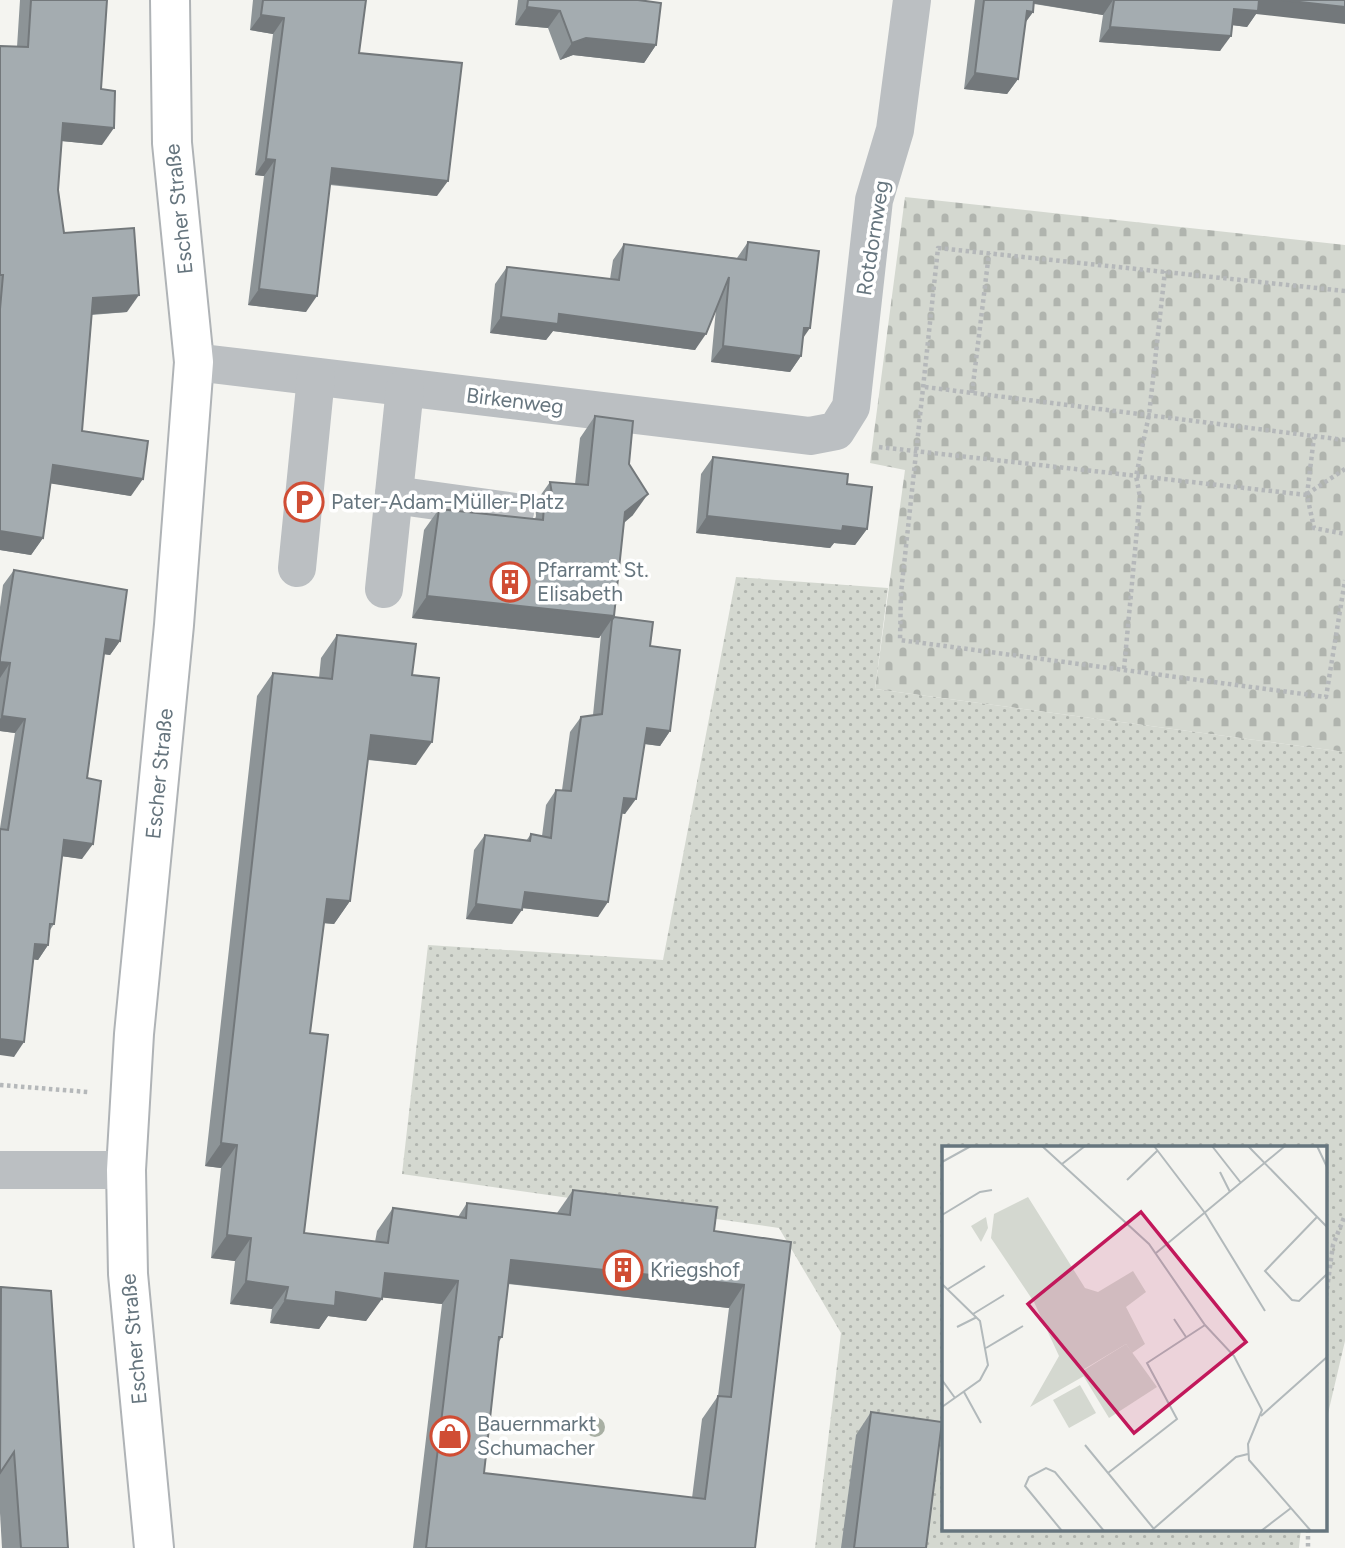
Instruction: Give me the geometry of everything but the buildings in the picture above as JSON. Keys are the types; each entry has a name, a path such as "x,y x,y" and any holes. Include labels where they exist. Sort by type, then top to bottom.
{"main road":[{"name":"Escher Straße","path":"154,1548 128,1274 126,1170 174,625 194,362 172,143 170,0"}],"street":[{"name":"Rotdornweg","path":"836,431 851,407 874,200 895,130 912,0"},
{"name":"Birkenweg","path":"194,362 810,436 836,431"},
{"path":"297,568 316,377"},
{"path":"384,589 405,388"},
{"path":"394,495 514,512"},
{"path":"0,1170 126,1170"}],"path":[{"path":"1345,291 937,248 925,387 915,451 901,593 900,640 1326,697 1345,580"},
{"path":"972,393 989,253"},
{"path":"1124,669 1140,497 1136,476 1149,415 1165,271"},
{"path":"925,387 1345,440"},
{"path":"1314,436 1307,495 1314,528 1345,534"},
{"path":"915,451 1307,495 1345,469"},
{"path":"0,1085 131,1095"},
{"path":"1328,1283 1334,1245 1345,1215"},
{"path":"1308,1530 1308,1548"}],"green space":[{"path":"905,197 1345,245 1345,752 875,689 905,470 870,463"},
{"path":"736,577 888,588 875,689 1345,752 1345,1341 1328,1413 1328,1146 942,1146 942,1530 1301,1530 1299,1548 815,1548 841,1333 779,1228 402,1174 428,945 663,960"}],"place":[{"name":"Pater-Adam-Müller-Platz","path":"304,502"},
{"name":"Pfarramt St. Elisabeth","path":"510,582"},
{"name":"Kriegshof","path":"623,1270"},
{"name":"Bauernmarkt Schumacher","path":"450,1436"}]}
